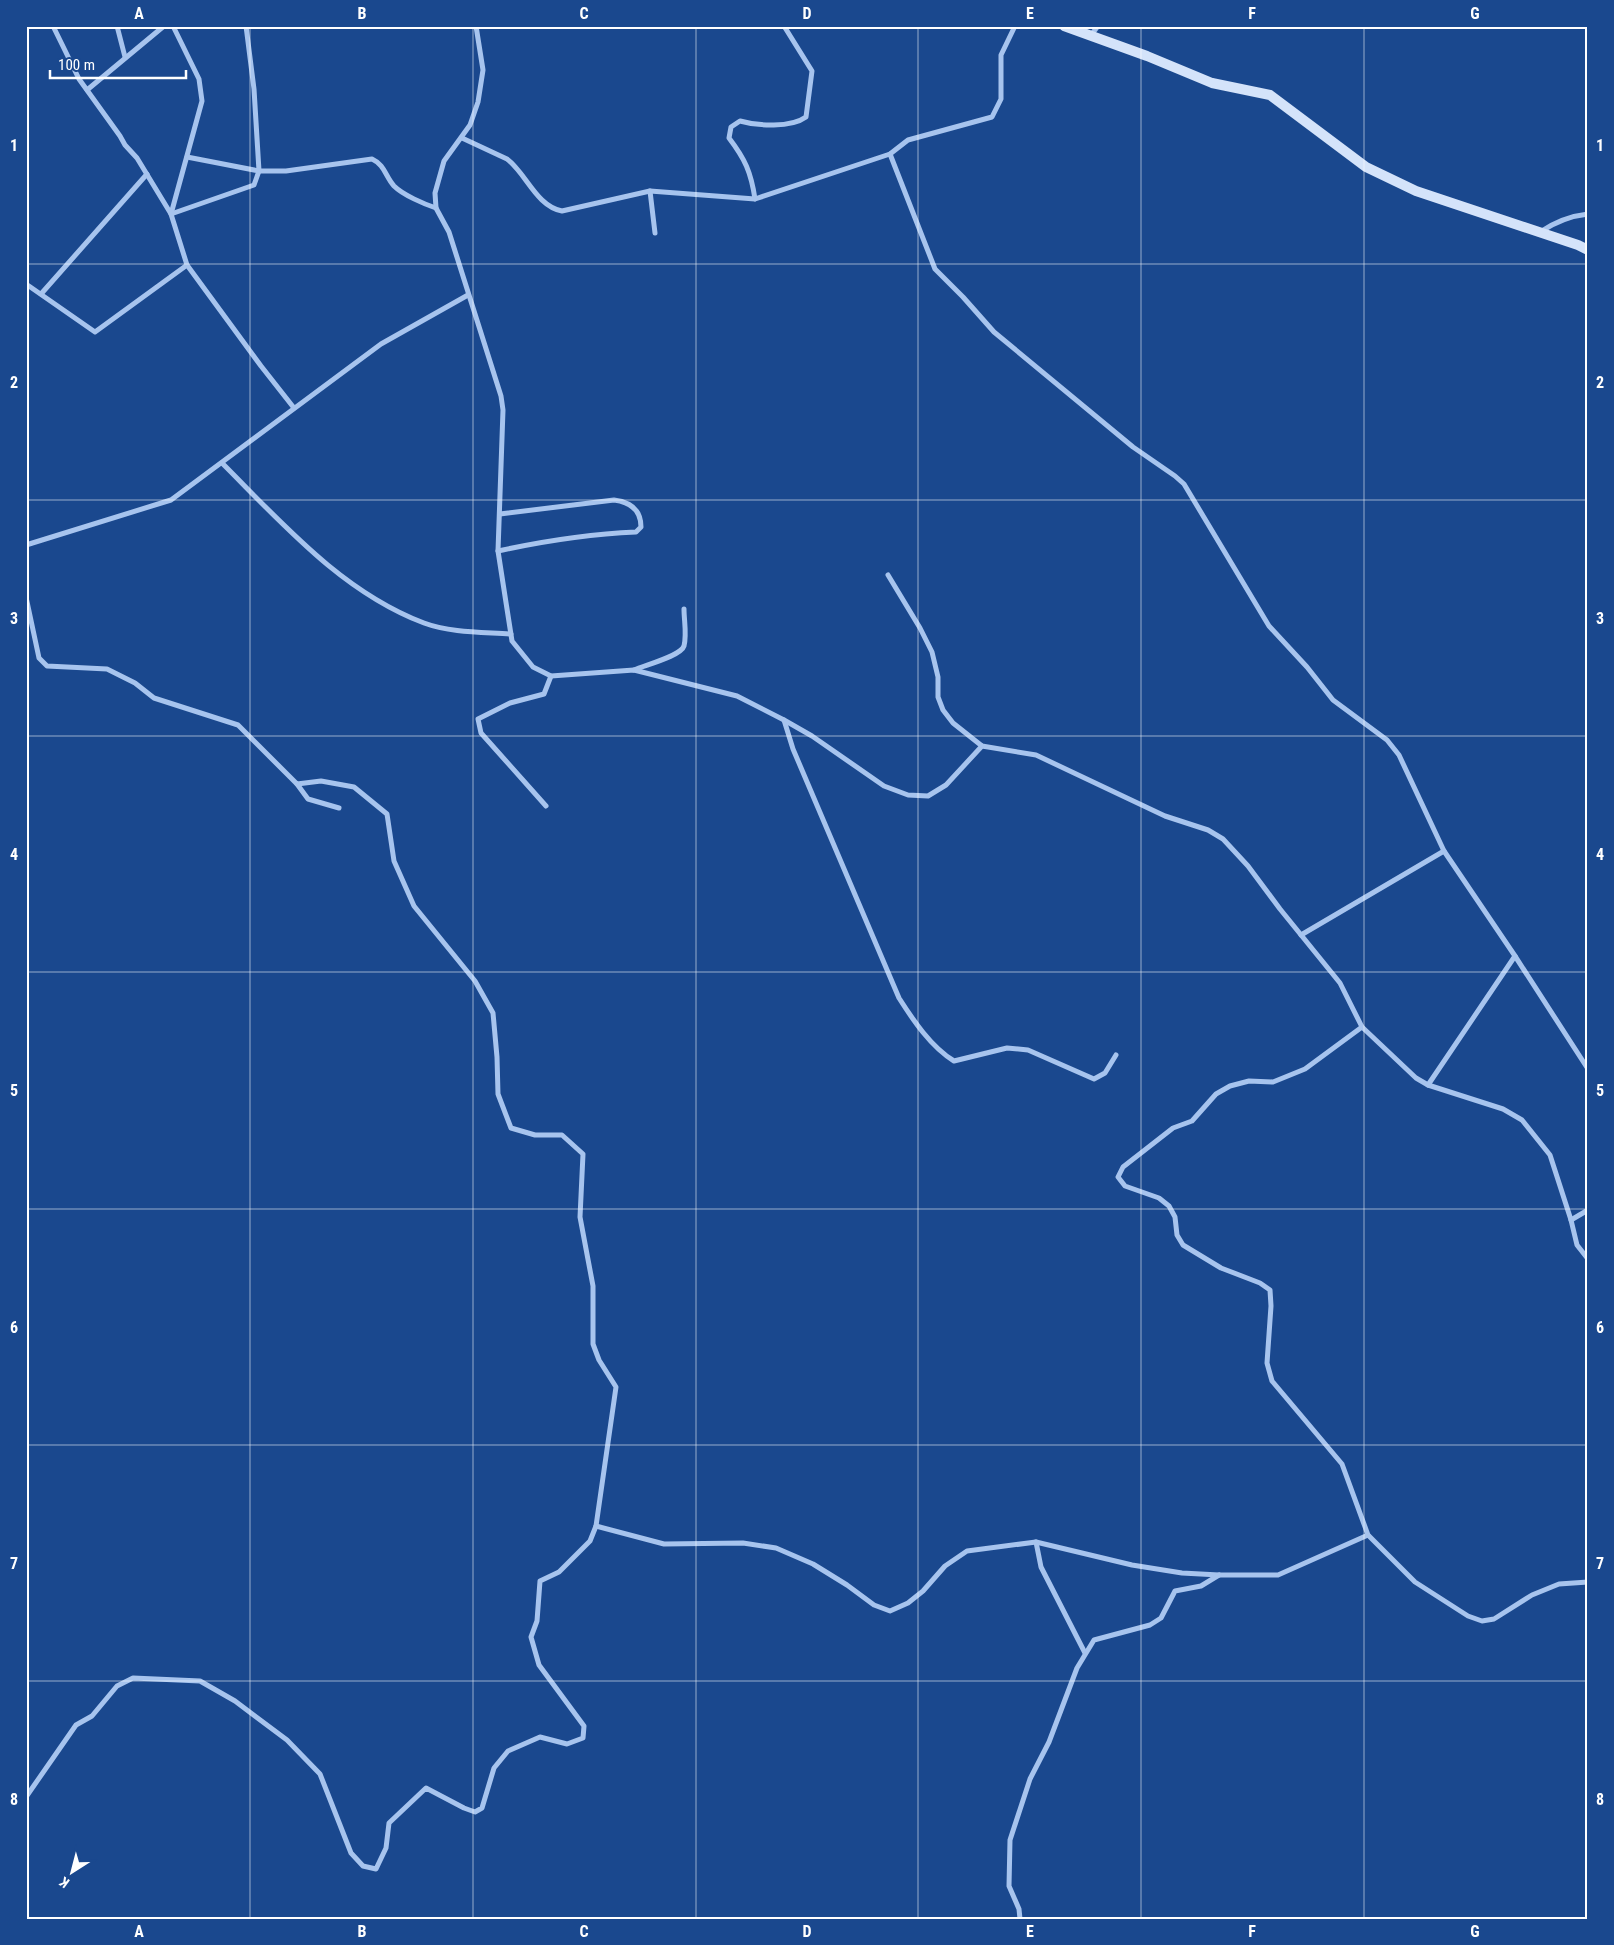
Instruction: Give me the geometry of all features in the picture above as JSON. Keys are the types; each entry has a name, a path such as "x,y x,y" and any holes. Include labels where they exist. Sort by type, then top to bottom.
{"street":[{"path":"53,26 68,60 125,145 137,158 170,214 187,265 294,408"},
{"path":"117,26 125,57"},
{"path":"87,90 164,26"},
{"path":"170,214 202,101 199,78 173,26"},
{"path":"170,214 254,185 259,171 254,89 246,26"},
{"path":"476,26 483,70 478,102 470,125 444,161 435,193 436,208 449,232 501,396 503,410 498,551 512,641 533,667 551,676 634,670 672,656 683,648 685,634 684,609"},
{"path":"755,198 749,169 743,156 729,138 731,127 740,121 752,124 798,123 806,117 812,71 784,26"},
{"path":"462,138 507,159 529,186 555,210 650,191 755,198 890,154 908,140 992,117 1001,99 1001,54 1015,26"},
{"path":"1064,26 1212,82 1270,95 1366,167 1416,191 1588,250"},
{"path":"1091,35 1098,26"},
{"path":"890,154 935,269 994,332 1092,411 1133,447 1184,484 1269,626 1307,667 1333,700 1387,740 1399,755 1444,851 1516,956 1588,1069"},
{"path":"187,157 259,171 286,171 372,159 381,163 395,186 422,203 436,208"},
{"path":"42,294 147,174"},
{"path":"650,191 656,233"},
{"path":"1540,232 1553,223 1574,215 1588,214"},
{"path":"26,284 95,332 187,265"},
{"path":"26,545 171,500 381,344 468,295"},
{"path":"222,463 318,556 343,577 382,602 425,623 447,629 511,634"},
{"path":"498,551 595,533 636,532 641,527 641,518 633,507 625,501 598,502 500,514"},
{"path":"888,575 932,652 938,677 938,696 943,710 952,723 982,746 1036,755 1165,816 1208,830 1223,839 1248,866 1340,983 1362,1027 1416,1078 1428,1085 1503,1109 1522,1120 1550,1155 1577,1245 1588,1259"},
{"path":"26,597 40,658 47,666 107,669 135,683 154,698 238,725 297,784 308,799 339,808"},
{"path":"634,670 737,696 812,736 884,786 908,795 928,796 946,784 982,746"},
{"path":"546,806 481,733 478,719 510,703 544,694 551,676"},
{"path":"784,720 793,749 899,998 910,1016 945,1056 954,1061 1007,1048 1028,1050 1094,1079 1105,1073 1116,1055"},
{"path":"26,1796 76,1725 92,1716 117,1686 133,1678 200,1681 235,1701 287,1740 320,1774 351,1853 363,1866 376,1869 386,1848 389,1822 426,1788 475,1812 482,1808 494,1768 508,1751 540,1737 567,1744 583,1738 584,1726 539,1665 530,1636 537,1621 540,1581 559,1572 590,1541 596,1526 616,1388 599,1360 593,1344 593,1286 580,1217 583,1154 562,1135 535,1135 511,1128 498,1094 498,1057 493,1013 476,981 414,906 394,861 387,814 354,786 321,781 297,784"},
{"path":"1301,935 1444,851"},
{"path":"1428,1085 1516,956"},
{"path":"1362,1027 1305,1069 1273,1082 1249,1081 1230,1086 1216,1094 1192,1121 1173,1128 1123,1167 1118,1177 1125,1186 1159,1198 1169,1206 1175,1218 1177,1235 1183,1245 1221,1268 1260,1283 1270,1290 1271,1306 1267,1363 1272,1381 1342,1464 1368,1535 1415,1582 1468,1616 1482,1621 1494,1619 1532,1595 1559,1584 1588,1582"},
{"path":"1571,1220 1588,1210"},
{"path":"596,1526 664,1544 743,1543 776,1548 813,1564 847,1584 874,1605 890,1611 908,1603 923,1591 945,1566 966,1551 1036,1542 1132,1565 1182,1573 1220,1575 1278,1574 1368,1535"},
{"path":"1036,1542 1040,1567 1085,1654"},
{"path":"1020,1919 1019,1909 1009,1886 1010,1840 1030,1779 1049,1742 1071,1683 1085,1654 1094,1640 1150,1625 1161,1618 1175,1592 1201,1586 1220,1575"}]}
